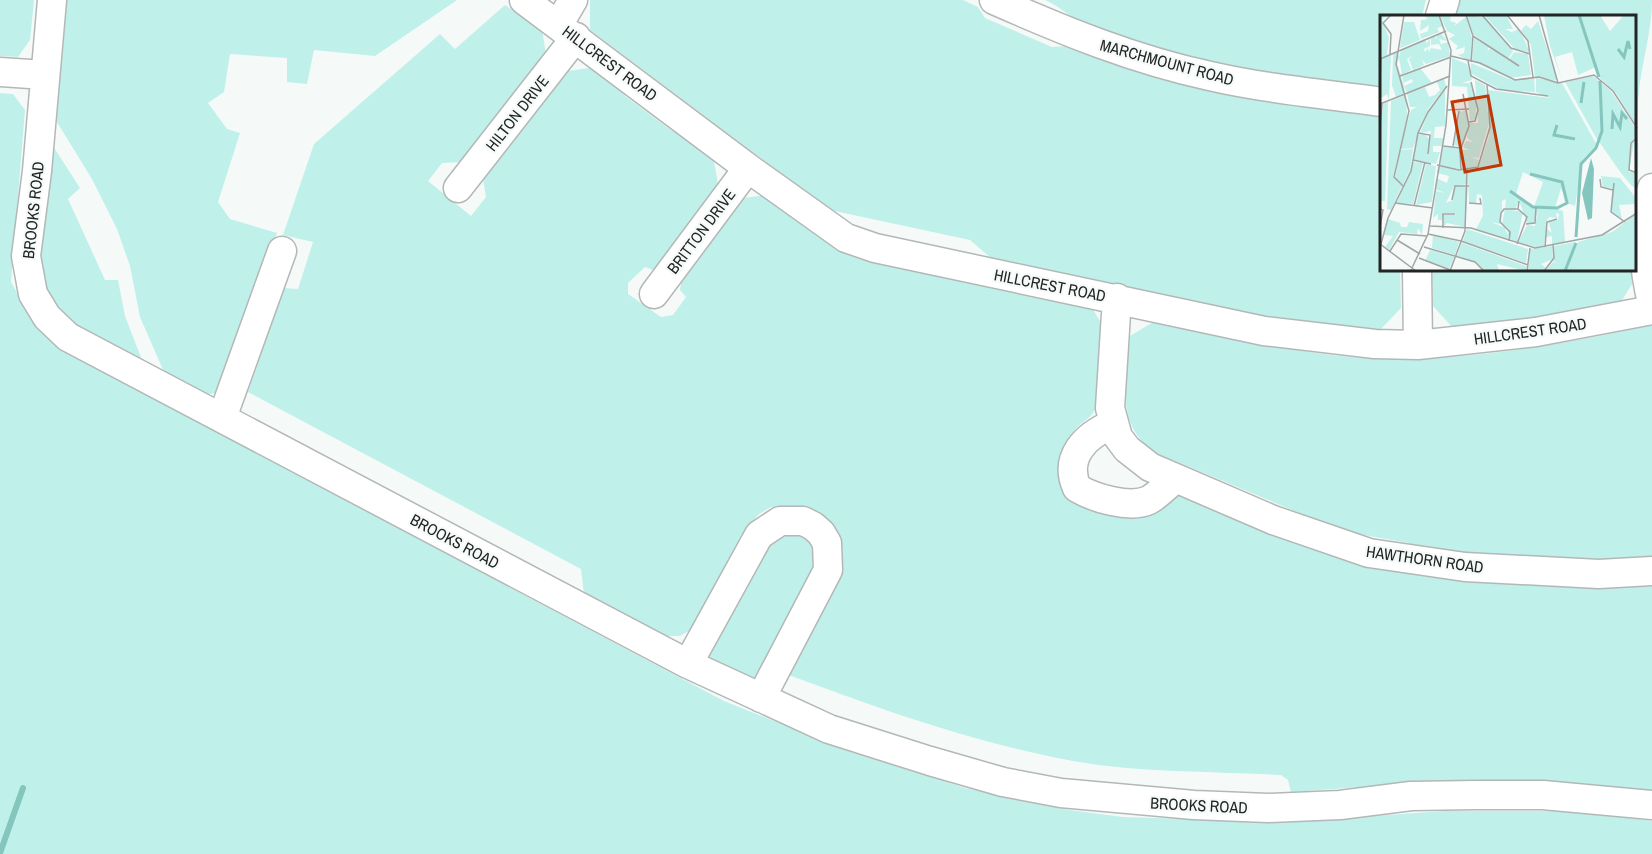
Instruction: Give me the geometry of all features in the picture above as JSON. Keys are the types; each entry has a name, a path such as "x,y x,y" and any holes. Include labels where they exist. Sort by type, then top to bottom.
{"street":[{"name":"BROOKS ROAD","path":"52,0 26,256 33,294 46,317 68,337 688,664 830,729 1003,782 1061,793 1131,801 1268,808 1340,805 1411,796 1476,795 1543,795 1652,805"},
{"name":"HILLCREST ROAD","path":"524,0 748,168 846,238 875,248 1118,298 1264,331 1375,345 1418,345 1536,332 1652,310"},
{"name":"HILTON DRIVE","path":"458,188 567,31 573,0"},
{"name":"MARCHMOUNT ROAD","path":"994,0 1107,47 1172,67 1255,84 1380,102"},
{"path":"1440,15 1445,0"},
{"path":"0,72 45,75"},
{"name":"BRITTON DRIVE","path":"654,294 748,168"},
{"path":"1652,188 1644,224 1642,247 1652,303"},
{"path":"222,418 282,251"},
{"path":"1417,272 1418,345"},
{"name":"HAWTHORN ROAD","path":"1118,298 1110,390 1113,424 1127,449 1150,467 1273,520 1369,553 1465,567 1599,574 1652,571"},
{"path":"1113,424 1094,432 1083,444 1074,460 1072,478 1077,488 1108,499 1135,503 1149,500 1175,479"},
{"path":"688,664 759,535 780,521 802,521 813,526 827,543 828,570 761,698"}],"shaded area":[{"path":"0,0 34,0 30,40 18,57 0,56"},
{"path":"67,0 457,0 375,56 314,50 307,84 287,82 287,58 230,54 224,92 208,103 227,129 240,133 218,202 230,219 277,233 222,384 215,393 206,395 164,372 140,317 130,266 117,229 92,179 55,119"},
{"path":"590,0 963,0 978,7 985,18 1052,47 1067,46 1233,94 1313,108 1380,114 1380,272 1400,272 1401,308 1380,330 1261,315 992,259 970,240 830,210 590,30"},
{"path":"1045,0 1426,0 1422,15 1380,15 1380,86 1305,79 1190,57 1116,35 1080,21"},
{"path":"1460,0 1652,0 1638,101 1637,178 1637,15 1455,15"},
{"path":"505,5 542,29 546,55 461,162 442,163 428,181 471,216 486,197 483,179 568,71 596,67 621,86 625,96 672,131 682,132 713,156 718,184 660,266 653,270 645,267 628,283 628,294 661,317 673,315 686,297 680,290 681,283 743,198 766,195 817,234 1091,306 1104,328 1096,407 1068,440 1060,462 1060,484 1064,493 1072,501 1083,506 1182,495 1350,562 1401,572 1652,583 1652,791 1537,780 1430,782 1291,792 1288,780 1281,775 1151,770 1099,765 1036,754 963,735 786,674 842,564 840,540 802,507 771,507 759,514 741,535 692,629 680,636 666,636 584,594 581,569 248,392 284,288 298,289 313,242 283,235 314,144 440,34 455,49"},
{"path":"0,93 13,94 25,110 11,282 36,327 62,350 724,701 844,749 965,788 1069,810 1123,817 1285,822 1445,811 1584,811 1652,821 1652,854 0,854"},
{"path":"51,143 80,188 68,199 105,280 118,280 125,316 142,360 74,324 62,314 49,297 43,277 41,240"},
{"path":"1432,272 1631,272 1632,284 1621,302 1548,317 1453,328 1433,306"},
{"path":"1155,321 1301,351 1389,359 1456,356 1522,349 1652,325 1652,559 1534,558 1415,547 1409,543 1342,531 1154,452 1141,440 1133,428 1128,414 1125,384 1130,336"},
{"path":"808,533 821,557 759,677 752,680 712,661 708,653 766,536"}],"waterway":[{"path":"0,853 23,788"}]}
